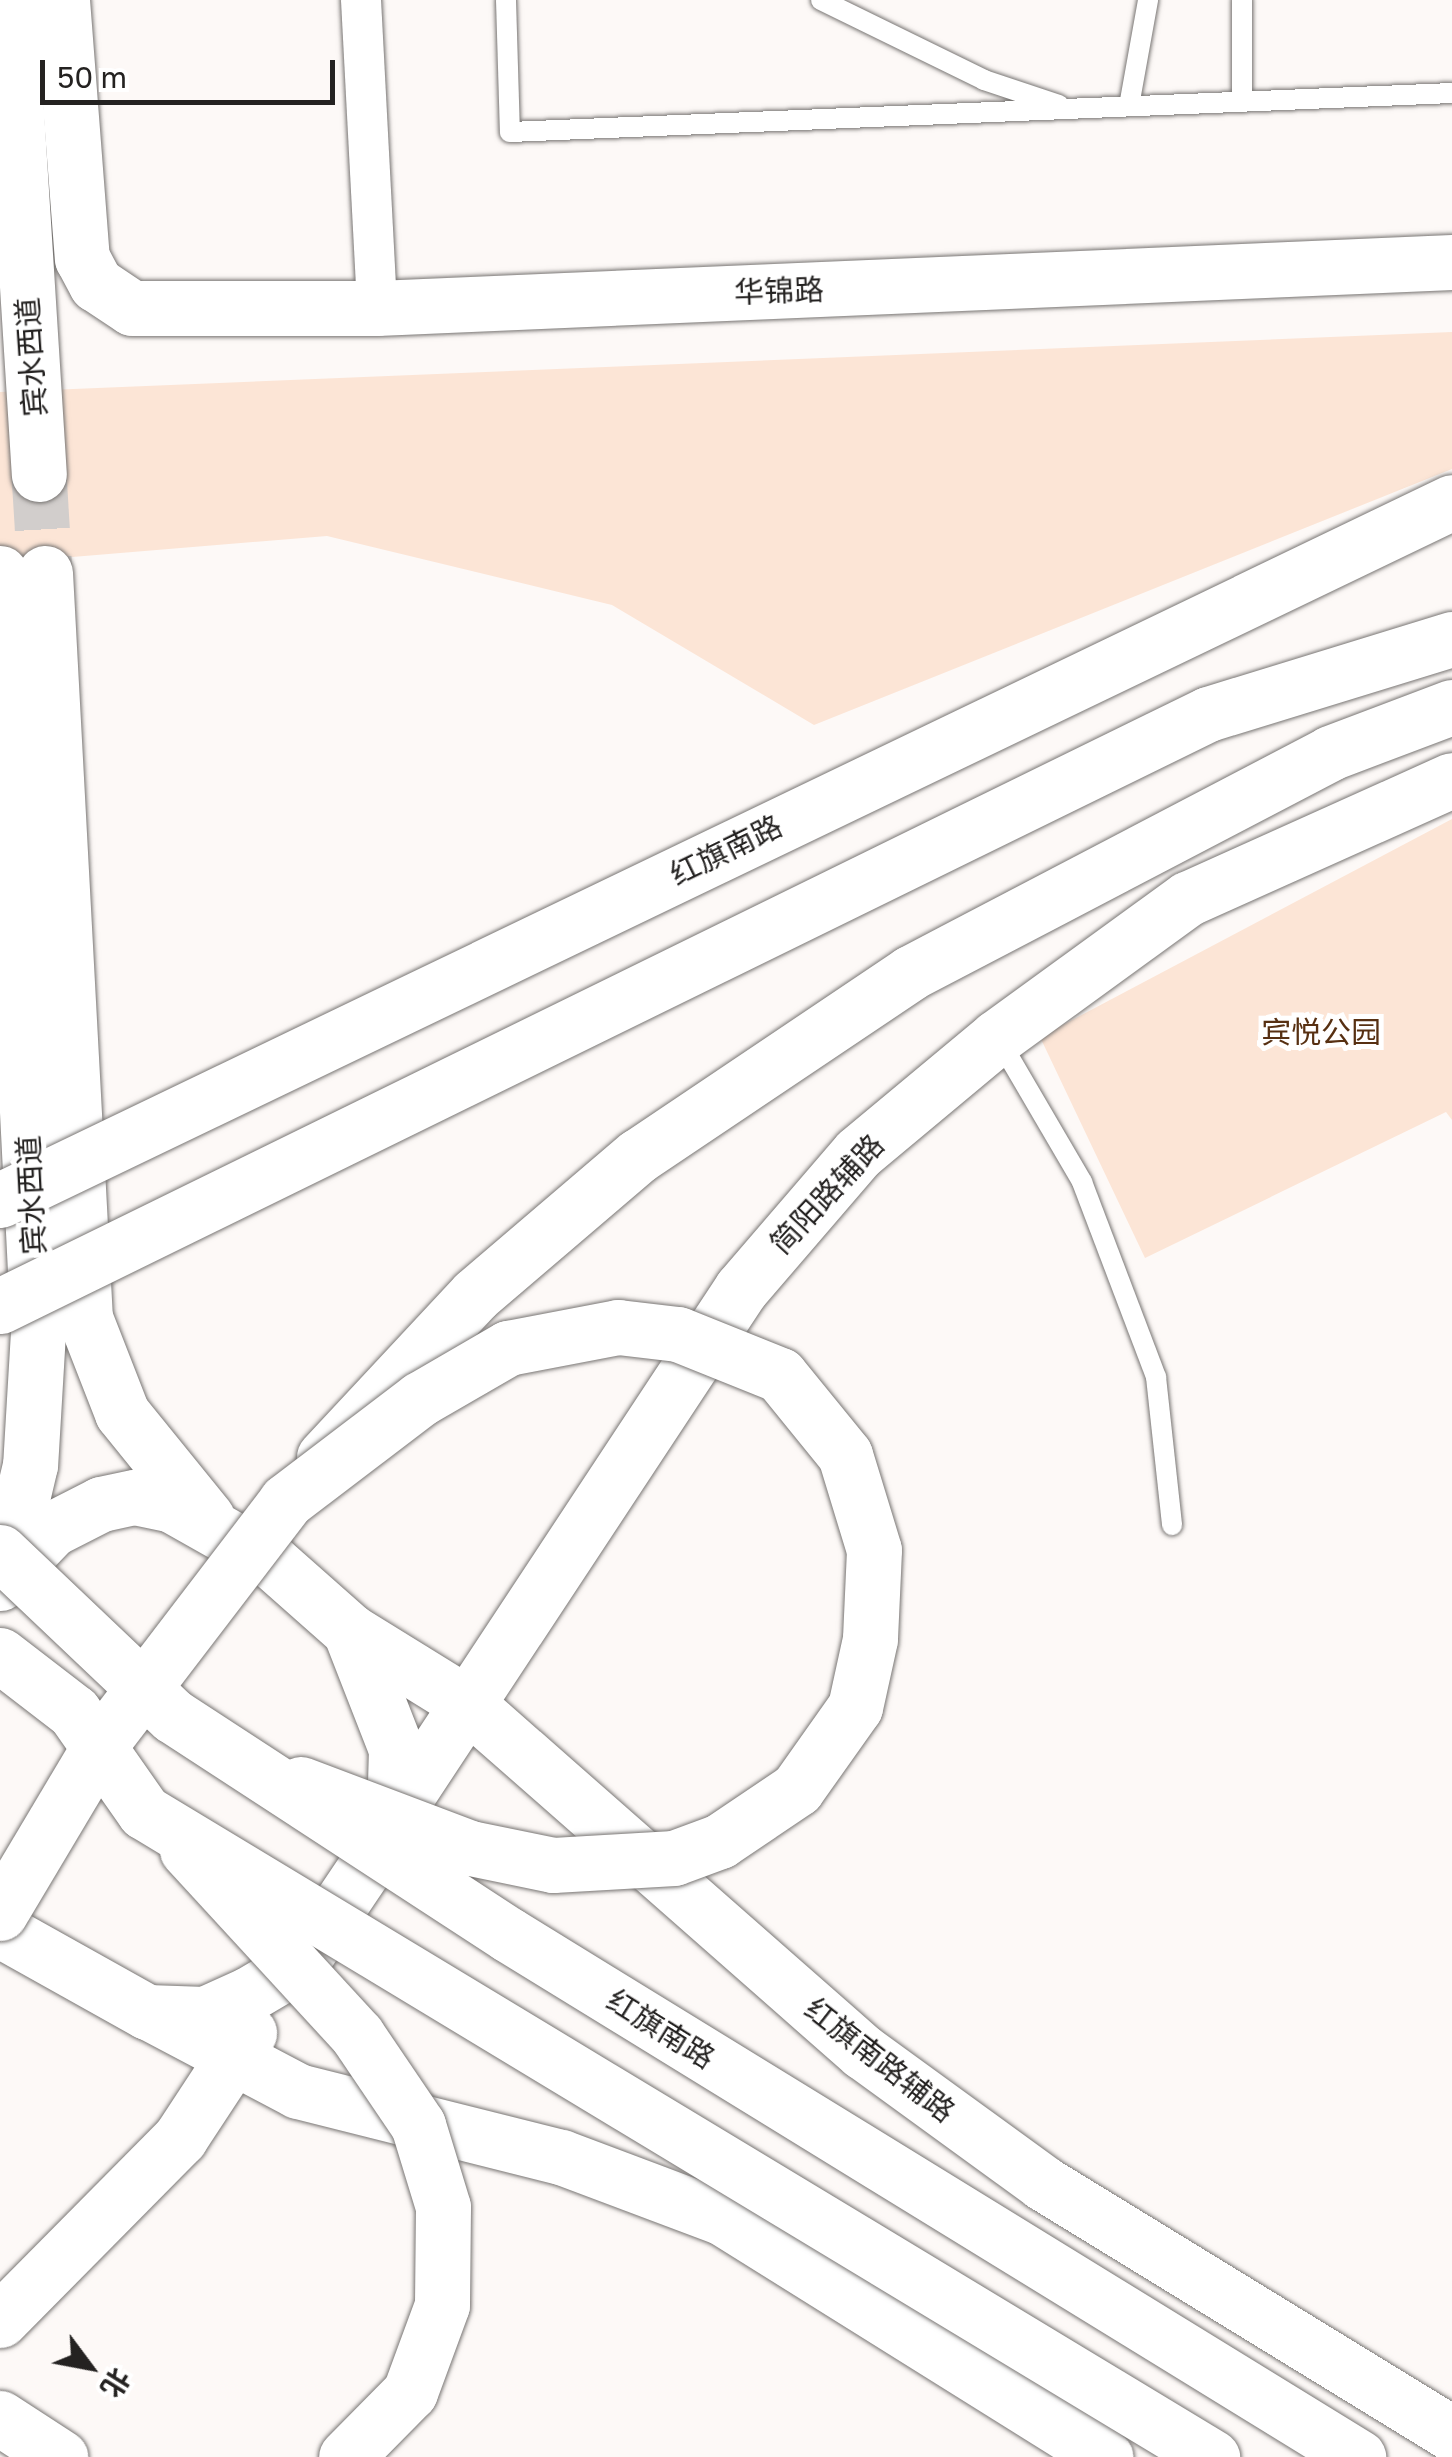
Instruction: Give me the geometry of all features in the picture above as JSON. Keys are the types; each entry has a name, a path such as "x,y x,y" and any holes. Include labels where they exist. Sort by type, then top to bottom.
{"main road":[{"name":"宾水西道","path":"9,0 39,474"},
{"name":"华锦路","path":"62,0 82,258 109,296 150,311 377,308 1452,262"},
{"name":"红旗南路","path":"0,1200 1452,502"},
{"name":"宾水西道","path":"1,1570 34,1252 23,573"},
{"name":"宾水西道","path":"23,573 85,1318 122,1413 216,1528"},
{"path":"0,1306 1208,714 1452,639"},
{"path":"0,1913 102,1742 286,1501 475,1295 638,1156 910,973 1071,884 1330,754 1452,707"},
{"name":"简阳路辅路","path":"0,2320 180,2138 230,2060 300,1964 466,1703 741,1290 858,1153 998,1036 1187,900 1452,780"},
{"path":"0,1350 22,1316 34,1252"},
{"path":"146,1695 318,1792 470,1848 553,1865 674,1858 720,1841 797,1789 855,1707 870,1639 874,1550 862,1502 825,1420 780,1375 742,1354 618,1326 508,1348 420,1399 286,1501"},
{"path":"15,1453 101,1504"},
{"path":"1,1570 52,1529 101,1504 134,1496 216,1528 271,1560 350,1631 386,1704 394,1815"},
{"name":"红旗南路","path":"1,1570 146,1695 509,1935 1358,2457"},
{"name":"红旗南路辅路","path":"350,1631 466,1703 863,2052 1043,2183 1452,2434"},
{"path":"0,1655 74,1712 144,1812 311,1977 418,2124 444,2207 442,2306 410,2392 346,2457"},
{"path":"144,1812 1212,2457"},
{"path":"0,1930 230,2060 298,2091 561,2156 723,2218 1106,2457"},
{"path":"147,2012 205,2014 300,1964"},
{"path":"0,2418 60,2457"}],"street":[{"path":"361,0 377,308"}],"lane":[{"path":"506,0 510,132 1452,93"},
{"path":"820,0 984,80 1070,109"},
{"path":"1128,106 1148,0"},
{"path":"1242,0 1242,102"},
{"path":"998,1036 1082,1182 1156,1377 1172,1525"}],"green space":[{"path":"1452,332 1452,469 814,725 612,605 327,536 0,563 0,392"},
{"name":"宾悦公园","path":"1452,819 1452,1120 1446,1112 1145,1258 1040,1037"}],"tunnel":[{"path":"39,474 45,573"}]}
